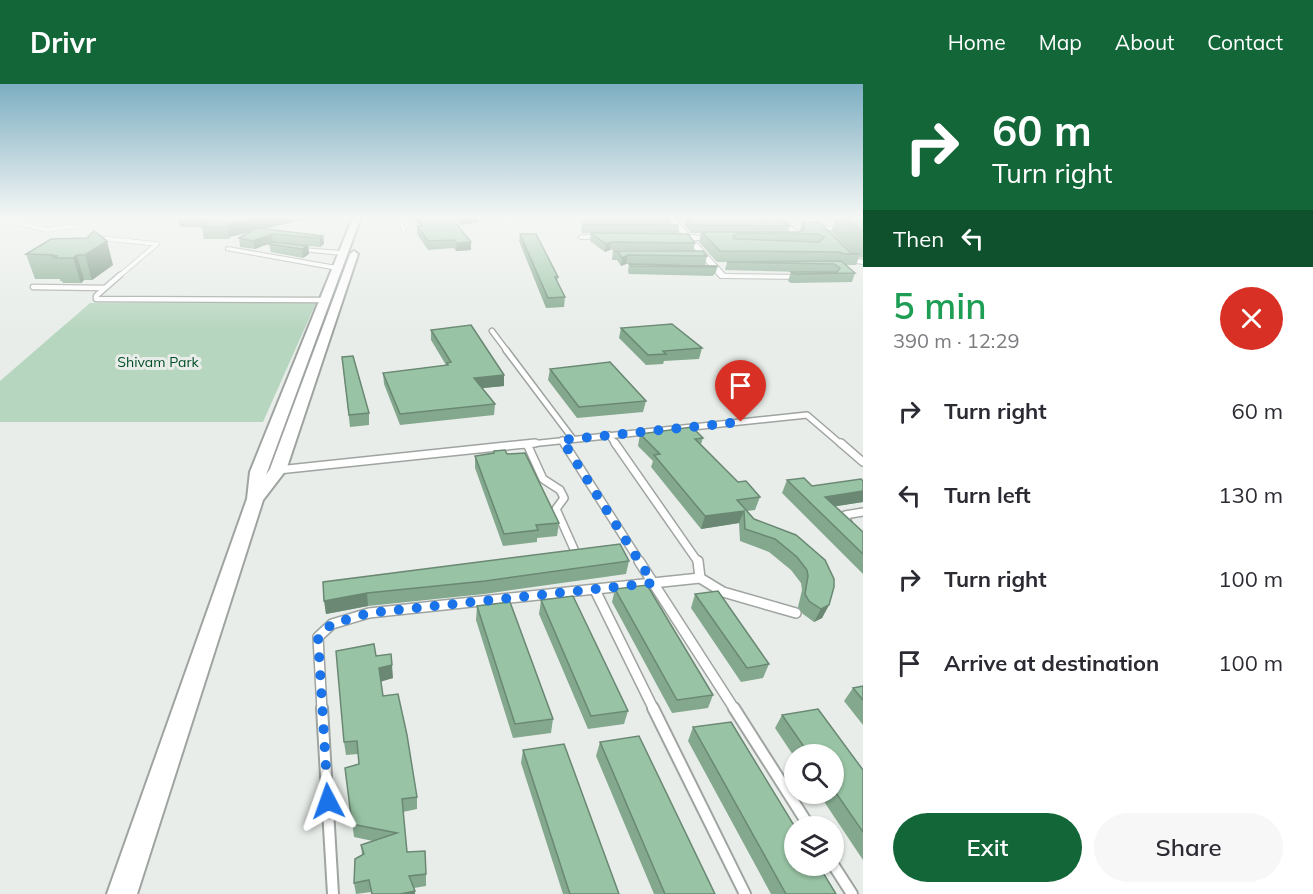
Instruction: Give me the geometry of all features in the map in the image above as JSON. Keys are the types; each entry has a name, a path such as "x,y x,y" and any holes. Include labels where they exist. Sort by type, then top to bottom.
{"street":[{"path":"260,255 337,268"},
{"path":"122,894 255,499 258,472 342,255"},
{"path":"255,499 278,470 354,255"},
{"path":"693,255 718,257"},
{"path":"846,255 852,260 863,262"},
{"path":"706,256 723,276 820,277"},
{"path":"309,340 324,340"}],"lane":[{"path":"144,255 95,298 105,300 324,300"},
{"path":"33,286 104,288"},
{"path":"492,331 573,439"},
{"path":"278,470 807,415 863,462"},
{"path":"609,435 692,551 698,561 700,578"},
{"path":"562,440 803,816"},
{"path":"526,444 543,479 560,490 564,498 556,509 574,549"},
{"path":"857,531 846,520 845,515 863,512"},
{"path":"333,894 318,637 332,624 369,613 700,578 723,592 744,600 796,614"},
{"path":"595,590 745,894"},
{"path":"840,876 852,894"}],"green space":[{"name":"Shivam Park","path":"90,303 316,303 263,422 0,422 0,381"}],"building":[{"path":"48,255 85,255 77,255 73,258 55,258 57,256"},
{"path":"529,255 547,255 558,277 555,277 565,297 548,298"},
{"path":"620,255 707,256 628,255 622,258"},
{"path":"841,261 855,273 794,274 791,272 837,272 840,268 834,264 727,262"},
{"path":"629,264 718,266 631,266"},
{"path":"672,324 702,348 663,351 666,354 648,355 621,328"},
{"path":"471,325 504,375 474,378 495,404 400,414 383,373 448,365 447,363 451,362 431,330"},
{"path":"353,356 369,413 349,415 342,357"},
{"path":"610,362 646,401 579,407 550,369"},
{"path":"692,427 703,438 695,439 738,482 746,481 760,497 737,500 754,519 796,535 825,560 834,579 829,605 821,609 809,601 805,594 807,570 797,557 775,539 745,529 744,511 705,516 654,455 660,454 640,434"},
{"path":"505,450 507,454 525,453 559,523 536,525 538,530 504,534 475,456"},
{"path":"804,478 812,486 861,479 863,481 863,491 825,497 863,532 863,554 787,480"},
{"path":"620,544 629,561 485,581 367,593 324,601 323,582"},
{"path":"647,585 713,695 677,700 615,589"},
{"path":"718,591 769,664 747,668 695,594"},
{"path":"573,596 628,711 591,716 541,600"},
{"path":"510,602 553,719 515,724 477,606"},
{"path":"374,644 376,656 391,654 392,665 379,668 383,696 398,694 417,797 402,799 407,852 425,851 426,874 409,876 415,891 400,894 372,894 369,880 354,883 355,859 364,854 361,845 397,833 352,824 345,768 359,764 357,741 344,742 336,651"},
{"path":"863,686 863,700 853,688"},
{"path":"818,709 844,744 802,744 782,715"},
{"path":"731,722 788,816 784,816 784,876 825,876 836,894 786,894 693,727"},
{"path":"639,736 715,894 665,894 600,742"},
{"path":"564,744 619,894 570,894 523,750"},
{"path":"844,744 863,770 863,832 844,804"}],"route":[{"path":"328,801 318,637 332,624 369,613 653,583 562,440 741,422"}]}
